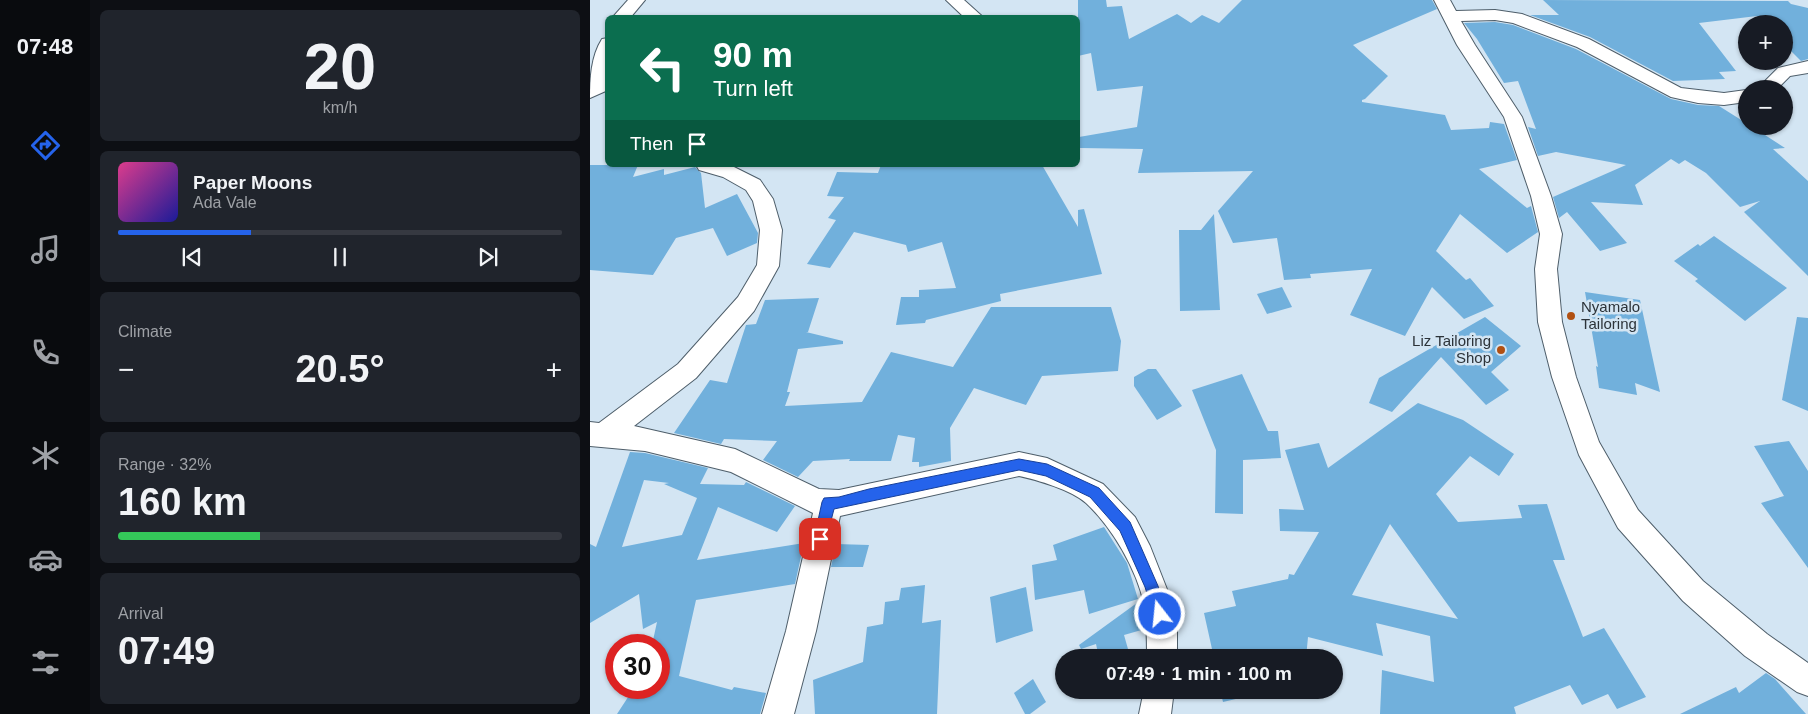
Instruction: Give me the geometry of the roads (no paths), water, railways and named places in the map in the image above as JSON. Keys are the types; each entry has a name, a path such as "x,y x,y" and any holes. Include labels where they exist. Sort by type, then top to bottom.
{"street":[{"path":"623,15 637,0"},
{"path":"954,0 972,15"},
{"path":"1446,8 1516,18 1582,43 1618,60 1661,86 1678,93 1724,99 1738,97"},
{"path":"1446,8 1466,45 1513,116 1540,196 1551,234 1546,269 1550,322 1564,377 1588,447 1628,519 1693,591 1756,645 1808,682"},
{"path":"599,90 600,67 605,52"},
{"path":"1776,80 1784,72 1808,67"},
{"path":"598,434 687,371 746,304 768,266 771,230 763,199 753,185 730,172 713,167"},
{"path":"598,434 646,439 735,461 817,502 839,503 1019,464 1047,470 1094,493 1125,526 1140,556 1158,602 1162,626 1162,649"},
{"path":"778,714 801,630 828,502"},
{"path":"1155,714 1158,699"}],"place":[{"name":"Nyamalo Tailoring","path":"1571,316"},
{"name":"Liz Tailoring Shop","path":"1501,350"}]}
